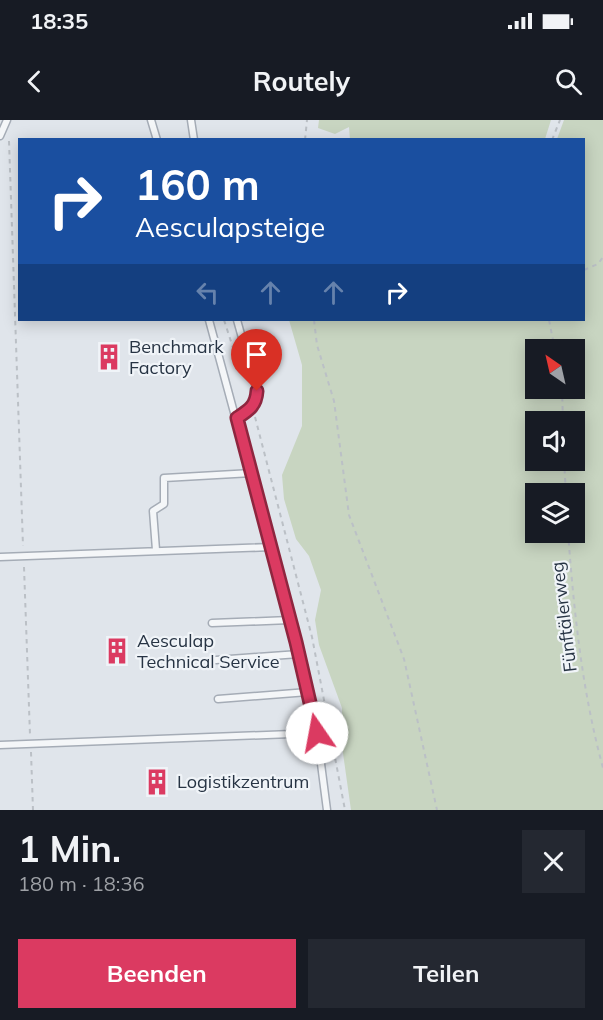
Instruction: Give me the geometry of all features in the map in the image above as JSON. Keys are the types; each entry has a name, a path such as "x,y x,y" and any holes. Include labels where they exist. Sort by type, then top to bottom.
{"lane":[{"path":"0,136 7,120"},
{"path":"152,120 156,138"},
{"path":"191,120 194,138"},
{"path":"208,321 252,473 299,654 317,733 327,810"},
{"path":"237,321 257,391 256,401 252,408 237,418"},
{"path":"156,550 153,511 164,504 164,478 252,473"},
{"path":"0,557 271,547"},
{"path":"212,623 290,620"},
{"path":"216,660 299,654"},
{"path":"218,699 308,692"},
{"path":"0,745 317,733"}],"path":[{"path":"305,138 307,120"},
{"path":"553,138 560,120"},
{"path":"9,151 33,809 27,809"},
{"path":"4,178 10,178"},
{"path":"4,192 10,192"},
{"path":"5,223 11,223"},
{"path":"6,251 12,251"},
{"path":"585,270 598,264 603,257"},
{"path":"8,292 14,292"},
{"path":"224,321 238,364"},
{"path":"314,321 317,345 334,401 349,515 404,659 437,810"},
{"path":"549,321 553,339"},
{"path":"9,326 15,326"},
{"path":"10,360 16,360"},
{"path":"12,394 17,393"},
{"path":"252,408 312,637 345,810"},
{"path":"13,426 19,425"},
{"path":"14,462 20,462"},
{"path":"15,492 21,492"},
{"path":"16,523 22,523"},
{"name":"Fünftälerweg","path":"569,543 573,597 591,723 603,768"},
{"path":"19,588 25,588"},
{"path":"20,622 26,622"},
{"path":"21,654 27,653"},
{"path":"22,687 28,687"},
{"path":"23,720 29,720"},
{"path":"26,777 31,777"}],"green space":[{"path":"319,120 551,120 545,138 350,138 349,127 335,134 318,128"},
{"path":"564,120 603,120 603,810 351,810 341,739 342,708 319,645 315,620 321,590 309,556 296,539 284,499 282,475 302,426 302,365 289,321 585,321 585,138 557,138"}],"place":[{"name":"Benchmark Factory","path":"109,357"},
{"name":"Aesculap Technical Service","path":"117,651"},
{"name":"Logistikzentrum","path":"157,782"}],"route":[{"path":"257,391 256,401 252,408 237,418 296,642 317,733"}]}
